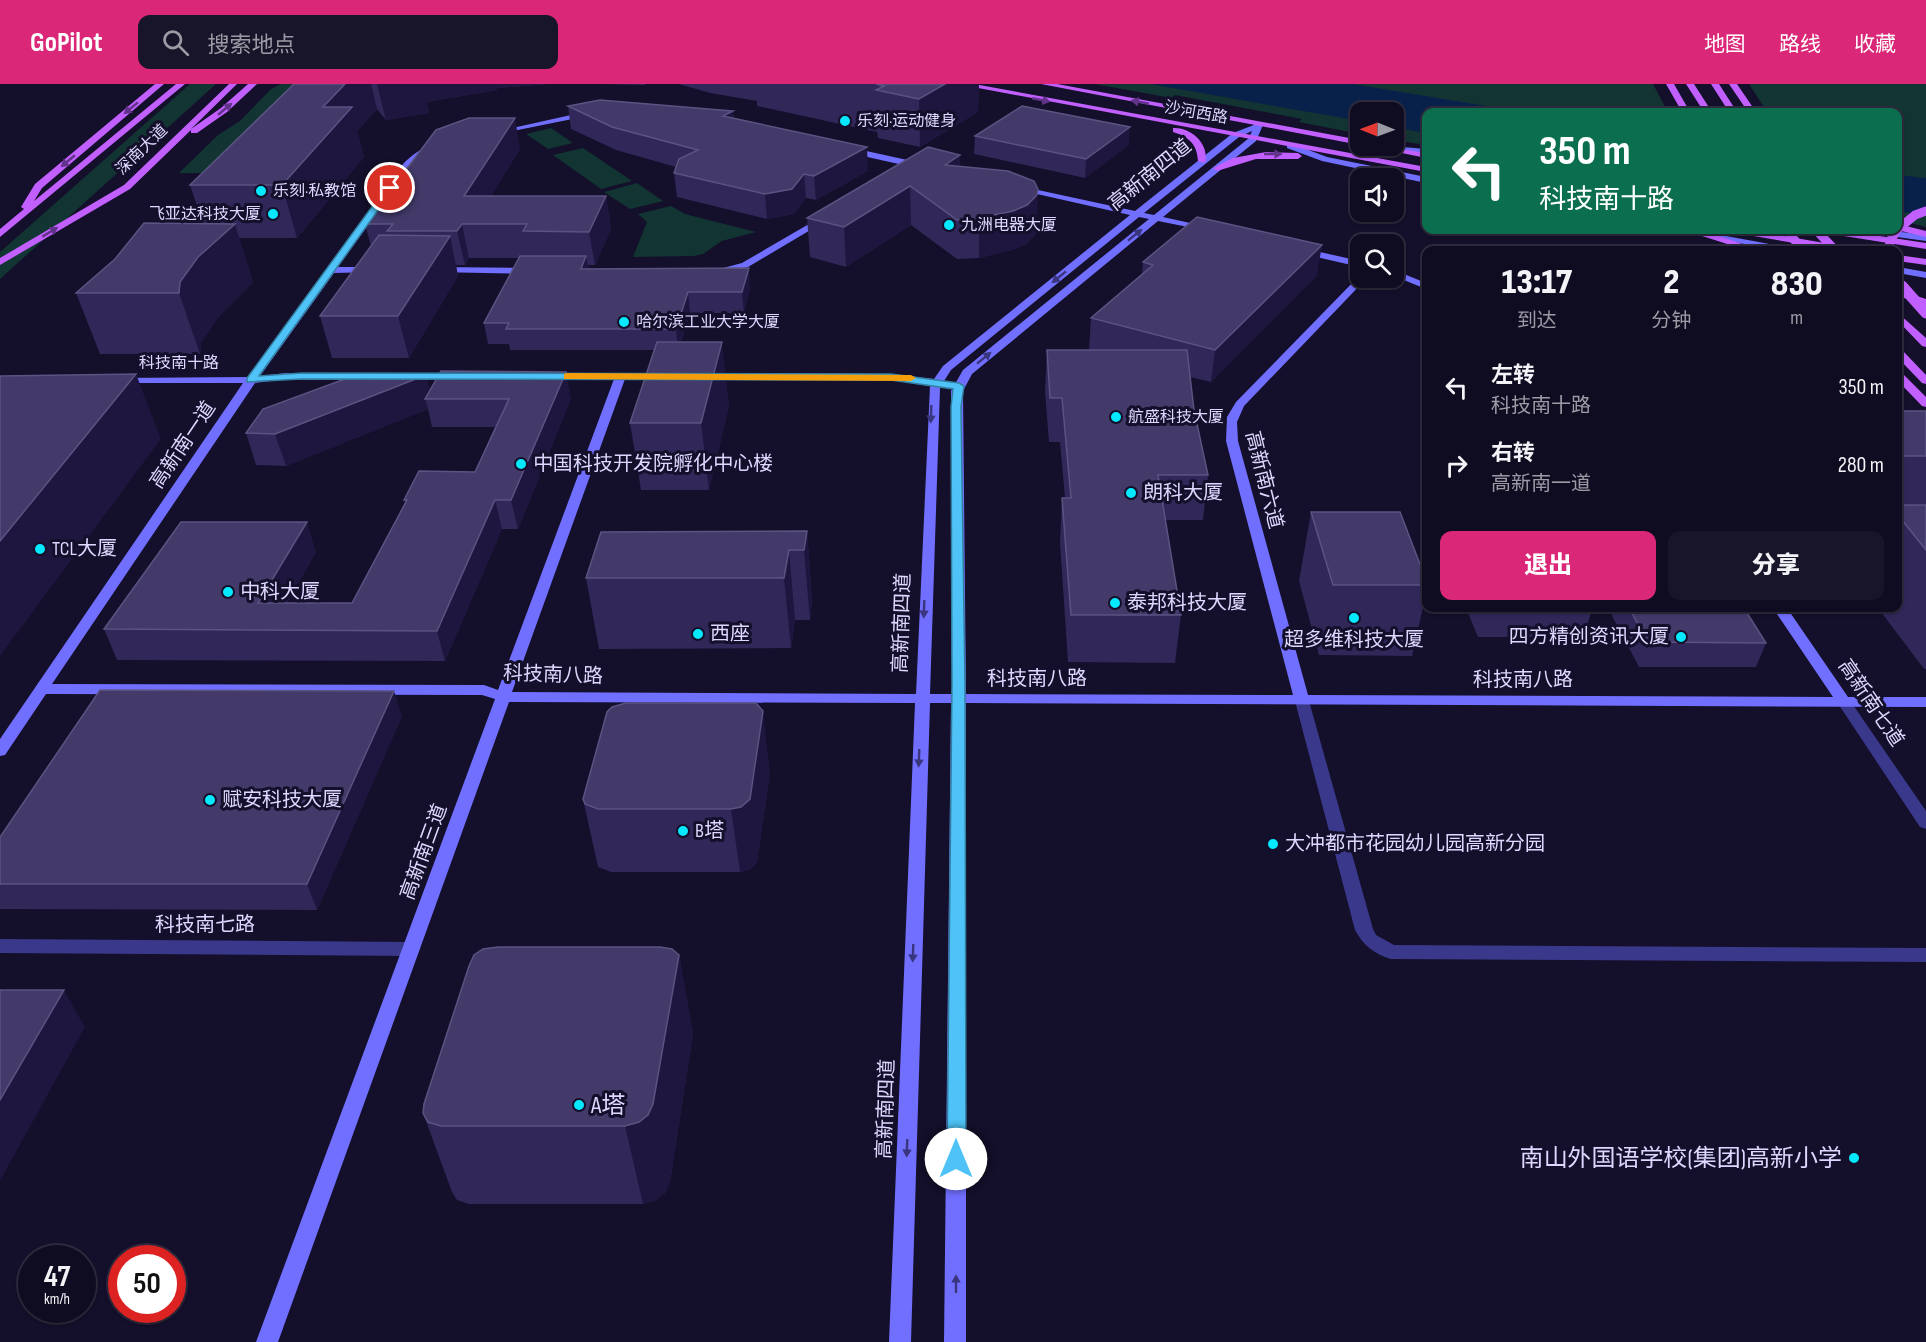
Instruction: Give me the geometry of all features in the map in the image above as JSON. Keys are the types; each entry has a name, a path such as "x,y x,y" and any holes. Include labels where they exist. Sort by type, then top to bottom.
{"main road":[{"path":"149,94 153,84"},
{"path":"20,217 38,186 160,84"},
{"name":"深南大道","path":"0,234 181,84"},
{"name":"深南大道","path":"0,262 127,187 233,84"},
{"name":"沙河西路","path":"961,84 1422,170"},
{"name":"沙河西路","path":"1045,84 1350,141"},
{"path":"1670,84 1684,108"},
{"path":"1690,84 1705,108"},
{"path":"1715,84 1730,108"},
{"path":"1733,84 1749,108"},
{"path":"162,152 215,117 253,85"},
{"path":"1124,116 1193,137 1201,147 1203,161"},
{"path":"81,166 113,123"},
{"path":"1404,151 1422,153"},
{"path":"1217,168 1239,159 1262,154 1299,156 1341,163"},
{"path":"1902,224 1915,215 1926,211"},
{"path":"1902,229 1926,236"},
{"path":"1705,234 1742,246"},
{"path":"1758,234 1826,246"},
{"path":"1789,234 1800,246"},
{"path":"1820,234 1830,246"},
{"path":"1850,234 1926,246"},
{"path":"1902,259 1926,262"},
{"path":"1902,286 1926,314"},
{"path":"1902,294 1926,302"},
{"path":"1902,320 1926,344"},
{"path":"1902,356 1926,381"},
{"path":"1902,379 1926,404"}],"street":[{"path":"484,135 603,111"},
{"name":"高新南四道","path":"900,1342 921,700 935,385 947,368 1203,161 1236,135 1259,125"},
{"name":"高新南四道","path":"958,389 967,372 1253,139 1259,125"},
{"name":"高新南一道","path":"0,751 251,380 330,270 406,166 422,152 439,145"},
{"path":"1290,146 1341,163 1422,179"},
{"path":"842,148 927,167"},
{"path":"898,176 916,165"},
{"path":"1005,184 1210,230"},
{"path":"709,271 745,265 833,214"},
{"path":"1707,234 1765,246"},
{"path":"1902,234 1926,236"},
{"path":"1297,250 1350,262"},
{"path":"330,270 386,270"},
{"path":"431,270 541,271"},
{"path":"1902,271 1926,275"},
{"path":"1404,277 1422,284"},
{"name":"高新南六道","path":"1302,701 1233,441 1231,422 1233,412 1240,404 1351,288"},
{"path":"536,380 891,377 958,389 956,1342"},
{"name":"科技南十路","path":"104,380 251,380 280,384 466,380"},
{"name":"高新南三道","path":"267,1342 618,380"},
{"path":"703,384 935,385"},
{"name":"高新南七道","path":"1783,612 1926,823"},
{"name":"科技南八路","path":"42,689 484,690 502,697 921,700 1926,702"},
{"path":"1302,701 1364,930 1370,940 1391,952 1926,956"},
{"name":"科技南七路","path":"0,946 411,949"}],"green space":[{"path":"190,84 216,84 0,279 0,252"},
{"path":"281,84 326,84 241,173 179,173 218,135 240,121 271,89"},
{"path":"1095,84 1653,84 1666,108 1422,108 1422,144 1404,142 1404,102 1350,102 1350,132 1299,122 1302,119 1175,95 1171,98"},
{"path":"1749,84 1926,84 1926,227 1902,221 1902,108 1764,108"},
{"path":"551,128 573,143 548,149 526,134"},
{"path":"583,148 632,181 601,189 553,155"},
{"path":"637,183 663,201 630,209 604,192"},
{"path":"671,206 685,214 756,232 722,241 703,254 694,256 633,257 647,222 638,214"}],"water":[{"path":"1150,84 1353,84 1498,108 1422,108 1422,132 1404,129 1404,102 1350,102 1350,119"},
{"path":"1902,175 1926,178 1926,216 1902,212"}],"building":[{"path":"294,84 345,84 323,107 352,107 282,185 190,185"},
{"path":"876,84 945,84 919,99 876,90 884,86"},
{"path":"600,100 733,111 723,116 867,147 814,176 804,174 792,189 765,194 674,173 679,159 698,150 612,127 568,106"},
{"path":"1022,106 1130,127 1086,159 975,136"},
{"path":"469,118 515,118 464,196 606,196 589,232 523,231 527,224 462,224 457,231 387,231 393,224 365,224 436,130"},
{"path":"928,147 960,155 945,165 1008,171 1034,181 1038,189 1037,195 1027,205 1013,211 957,220 910,186 844,227 807,218"},
{"path":"1197,217 1322,245 1215,350 1091,318 1153,265 1143,262"},
{"path":"144,223 235,224 198,257 180,282 179,293 76,293 115,259"},
{"path":"379,235 450,236 398,316 320,316"},
{"path":"520,256 586,256 581,269 749,268 742,292 688,292 676,329 506,329 509,323 484,323"},
{"path":"657,342 722,342 701,423 630,423"},
{"path":"1047,350 1187,350 1194,410 1208,475 1158,475 1181,615 1071,615 1062,498 1071,498 1062,398 1050,398"},
{"path":"441,371 566,372 511,500 495,500 437,631 104,629 181,522 307,522 258,603 352,603 407,500 404,500 419,471 475,472 509,399 425,399"},
{"path":"136,374 0,541 0,376"},
{"path":"426,375 275,434 246,433 263,409 353,376"},
{"path":"1902,411 1926,411 1926,456 1902,456"},
{"path":"1902,505 1926,505 1926,550 1902,520"},
{"path":"1311,512 1400,512 1422,570 1422,585 1333,585"},
{"path":"807,531 804,550 789,550 784,578 586,578 601,532"},
{"path":"1484,612 1590,612 1591,613"},
{"path":"1631,612 1747,612 1766,643 1648,642"},
{"name":"赋安科技大厦","path":"100,690 394,691 307,884 0,884 0,837"},
{"path":"626,703 756,703 763,711 750,799 741,807 731,809 598,809 585,804 583,799 607,712 612,707"},
{"path":"498,947 660,947 672,949 679,955 653,1104 648,1115 639,1122 625,1126 441,1126 428,1122 423,1113 424,1104 469,966 474,955 483,949"},
{"path":"0,990 64,990 0,1100"}],"slow traffic":[{"path":"567,376 911,378"}],"place":[{"name":"乐刻·运动健身","path":"845,121"},
{"name":"乐刻·私教馆","path":"261,191"},
{"name":"飞亚达科技大厦","path":"273,214"},
{"name":"九洲电器大厦","path":"949,225"},
{"name":"哈尔滨工业大学大厦","path":"624,322"},
{"name":"航盛科技大厦","path":"1116,417"},
{"name":"中国科技开发院孵化中心楼","path":"521,464"},
{"name":"朗科大厦","path":"1131,493"},
{"name":"TCL大厦","path":"40,549"},
{"name":"中科大厦","path":"228,592"},
{"name":"泰邦科技大厦","path":"1115,603"},
{"name":"超多维科技大厦","path":"1354,618"},
{"name":"西座","path":"698,634"},
{"name":"四方精创资讯大厦","path":"1681,637"},
{"name":"赋安科技大厦","path":"210,800"},
{"name":"B塔","path":"683,831"},
{"name":"大冲都市花园幼儿园高新分园","path":"1273,844"},
{"name":"A塔","path":"579,1105"},
{"name":"南山外国语学校(集团)高新小学","path":"1854,1158"}],"route":[{"path":"390,188 251,380 286,376 904,377 959,386 956,407 958,684 956,1159"}]}
